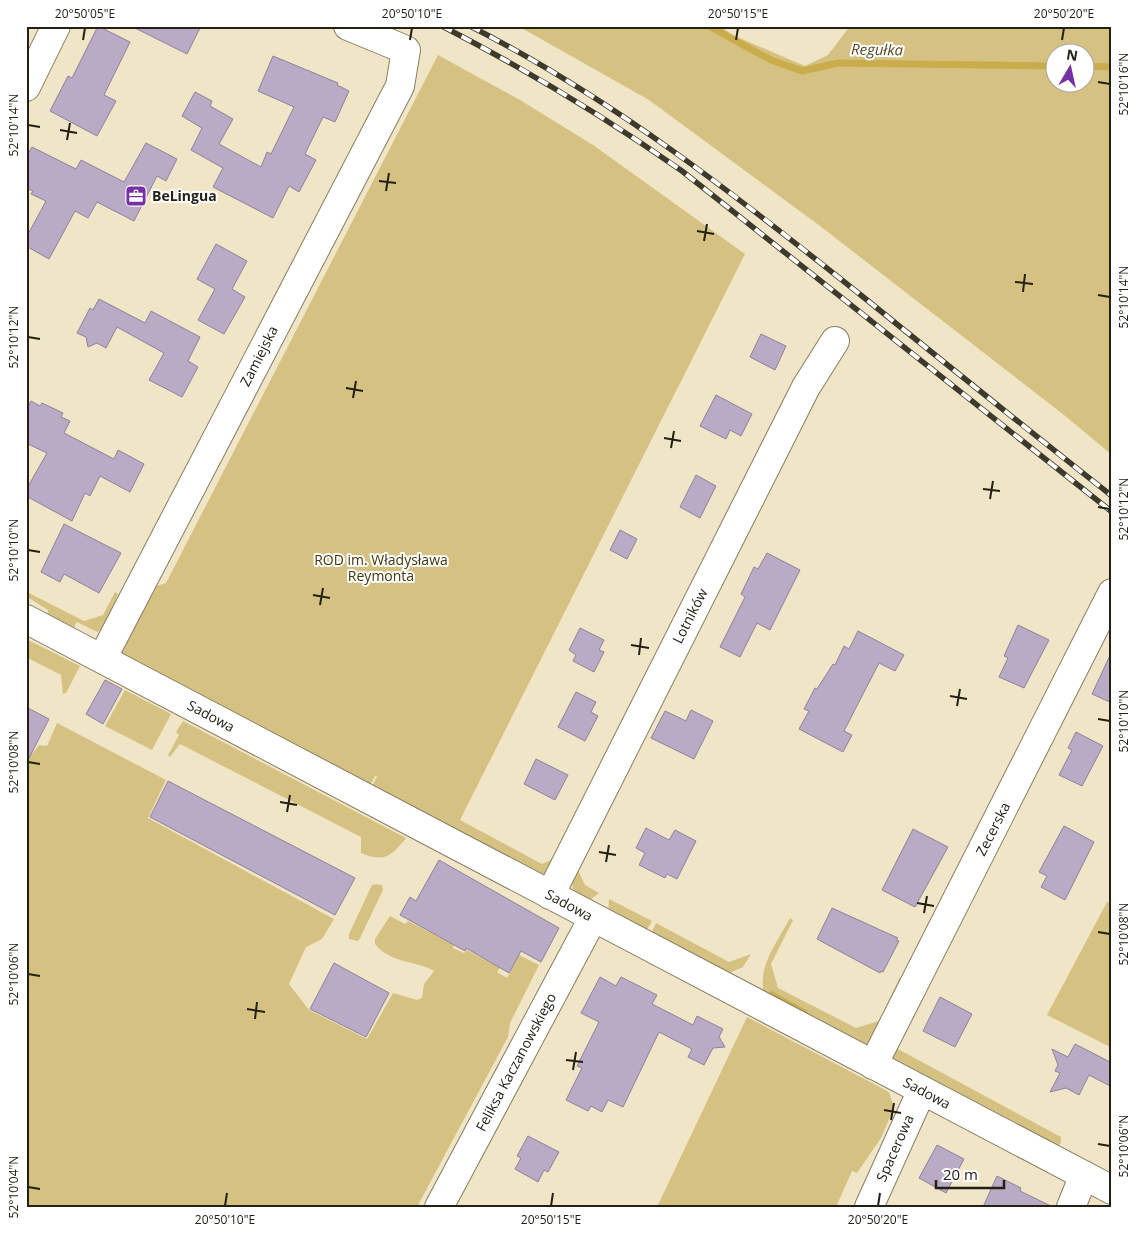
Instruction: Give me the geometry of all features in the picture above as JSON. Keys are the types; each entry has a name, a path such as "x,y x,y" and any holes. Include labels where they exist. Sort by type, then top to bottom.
{"street":[{"path":"26,87 56,26"},
{"name":"Zamiejska","path":"102,659 400,86 406,50 348,26"},
{"name":"Lotników","path":"550,895 802,396 822,359 835,341"},
{"name":"Zecerska","path":"873,1064 1112,593"},
{"name":"Sadowa","path":"26,619 1112,1190"},
{"name":"Feliksa Kaczanowskiego","path":"439,1207 593,918"},
{"name":"Spacerowa","path":"869,1207 922,1090"},
{"path":"1071,1207 1084,1175"}],"green space":[{"path":"518,26 719,26 735,36 805,66 828,55 850,26 1112,26 1112,455 1064,415 820,226 649,100"},
{"name":"ROD im. Władysława Reymonta","path":"438,55 520,100 593,145 745,254 460,820 542,864 557,857 545,877 372,787 377,776 375,776 370,786 124,658 121,648 153,587 166,583"},
{"path":"115,592 118,594 103,629 97,632 77,622 72,631 47,618 48,610 29,598 29,593 84,621 103,615"},
{"path":"26,639 80,666 66,693 63,694 61,675 26,657"},
{"path":"125,690 171,714 152,750 105,726"},
{"path":"183,721 406,838 387,856 369,856 361,853 361,837 180,744 170,757 168,755 179,735 176,732"},
{"path":"57,723 166,780 148,818 334,919 322,939 306,947 289,984 309,1010 367,1039 393,993 417,1000 422,998 424,984 434,971 388,955 375,944 375,939 390,916 405,924 408,921 454,945 453,948 464,953 467,950 500,968 497,972 507,978 519,955 539,965 510,1023 508,1037 417,1207 26,1207 26,751 32,754 39,745 47,746"},
{"path":"576,866 585,885 599,893 586,903 573,894 572,880"},
{"path":"372,885 382,885 383,890 360,938 358,941 349,939 349,934"},
{"path":"609,899 652,921 645,933 608,914"},
{"path":"1107,902 1112,904 1112,1048 1047,1015"},
{"path":"790,918 793,920 771,964 778,988 856,1028 879,1021 900,977 906,980 871,1043 860,1046 764,994 763,974 766,964"},
{"path":"656,923 729,962 751,954 743,967 725,975 650,936"},
{"path":"747,1017 889,1092 894,1108 881,1138 857,1173 852,1171 836,1207 657,1207"},
{"path":"896,1048 1061,1137 1061,1143 1056,1147 891,1059"}],"building":[{"path":"98,26 130,42 104,95 116,101 97,136 50,111 68,76 72,78"},
{"path":"131,26 201,26 187,54"},
{"path":"273,56 338,83 337,85 349,91 335,122 323,117 305,154 316,160 299,192 289,186 273,218 213,187 223,168 191,150 202,128 182,116 195,92 212,101 210,106 233,119 219,144 261,167 267,152 271,154 294,107 258,91"},
{"path":"146,143 177,159 166,181 157,176 134,221 97,202 88,218 75,211 49,259 26,246 26,238 46,201 31,194 33,191 26,188 26,158 32,147 76,169 81,160 124,182"},
{"path":"216,244 247,261 232,289 245,297 224,334 198,320 215,289 197,279"},
{"path":"99,299 145,323 151,311 200,337 188,361 198,367 182,397 149,380 164,353 117,327 106,348 97,343 88,347 86,337 77,333 90,308 93,310"},
{"path":"761,334 786,346 775,370 750,357"},
{"path":"716,395 752,414 741,436 730,430 726,439 700,426"},
{"path":"31,401 40,406 42,403 63,413 61,417 70,421 64,433 114,459 118,450 144,464 130,492 100,476 90,496 85,493 72,521 26,496 26,490 47,453 26,443 26,411"},
{"path":"696,475 716,486 700,518 680,507"},
{"path":"64,524 121,553 99,593 64,574 60,582 41,572"},
{"path":"620,530 637,539 627,559 610,550"},
{"path":"767,553 800,570 770,630 757,623 740,657 720,647 745,597 741,594 754,567 758,569"},
{"path":"1018,625 1049,640 1024,688 999,677 1008,658 1004,656"},
{"path":"580,628 604,640 599,650 604,652 594,672 573,661 576,655 569,650"},
{"path":"858,631 904,655 895,671 879,663 844,731 852,735 843,752 799,729 809,711 804,709 815,688 817,689 833,664 835,665 844,646 849,649"},
{"path":"1112,651 1112,703 1092,694"},
{"path":"105,680 122,689 103,724 86,714"},
{"path":"576,692 596,702 591,712 598,716 585,741 558,727"},
{"path":"26,707 49,719 26,764"},
{"path":"691,710 713,721 694,759 651,738 665,711 686,721"},
{"path":"1076,732 1103,746 1082,786 1059,775 1072,750 1068,748"},
{"path":"536,759 568,775 555,800 524,784"},
{"path":"168,781 355,878 335,915 150,817"},
{"path":"1064,826 1094,842 1065,900 1041,887 1047,876 1039,872"},
{"path":"646,828 669,840 675,830 696,841 677,879 667,874 665,878 639,865 645,853 636,848"},
{"path":"913,829 948,847 915,907 882,890"},
{"path":"439,860 559,928 541,962 521,951 509,973 466,948 465,951 400,915 410,897 416,901"},
{"path":"832,908 898,938 896,940 899,941 883,972 881,971 880,973 817,939"},
{"path":"334,963 389,993 366,1037 310,1009"},
{"path":"600,977 616,986 621,977 657,995 652,1004 693,1025 697,1016 723,1029 719,1037 725,1047 713,1048 704,1065 688,1057 692,1049 659,1032 623,1107 608,1100 602,1112 591,1106 588,1111 566,1100 582,1068 577,1066 599,1022 581,1013"},
{"path":"940,997 972,1014 955,1047 923,1031"},
{"path":"1075,1044 1112,1063 1112,1087 1089,1075 1079,1095 1066,1088 1050,1092 1060,1073 1055,1071 1058,1065 1052,1049 1068,1057"},
{"path":"528,1136 559,1152 548,1172 544,1170 538,1182 515,1169 521,1158 517,1156"},
{"path":"937,1145 964,1159 946,1193 919,1178"},
{"path":"997,1176 1021,1188 1020,1191 1053,1207 983,1207"}],"waterway":[{"name":"Regułka","path":"709,26 771,60 802,71 838,63 1046,66"},
{"name":"Regułka","path":"1096,66 1112,67"},
{"path":"772,995 804,1013"}],"railway":[{"path":"442,26 564,94 682,171 1112,512"},
{"path":"470,26 523,54 574,85 624,117 721,186 1112,496"}],"place":[{"name":"BeLingua","path":"136,196"}]}
